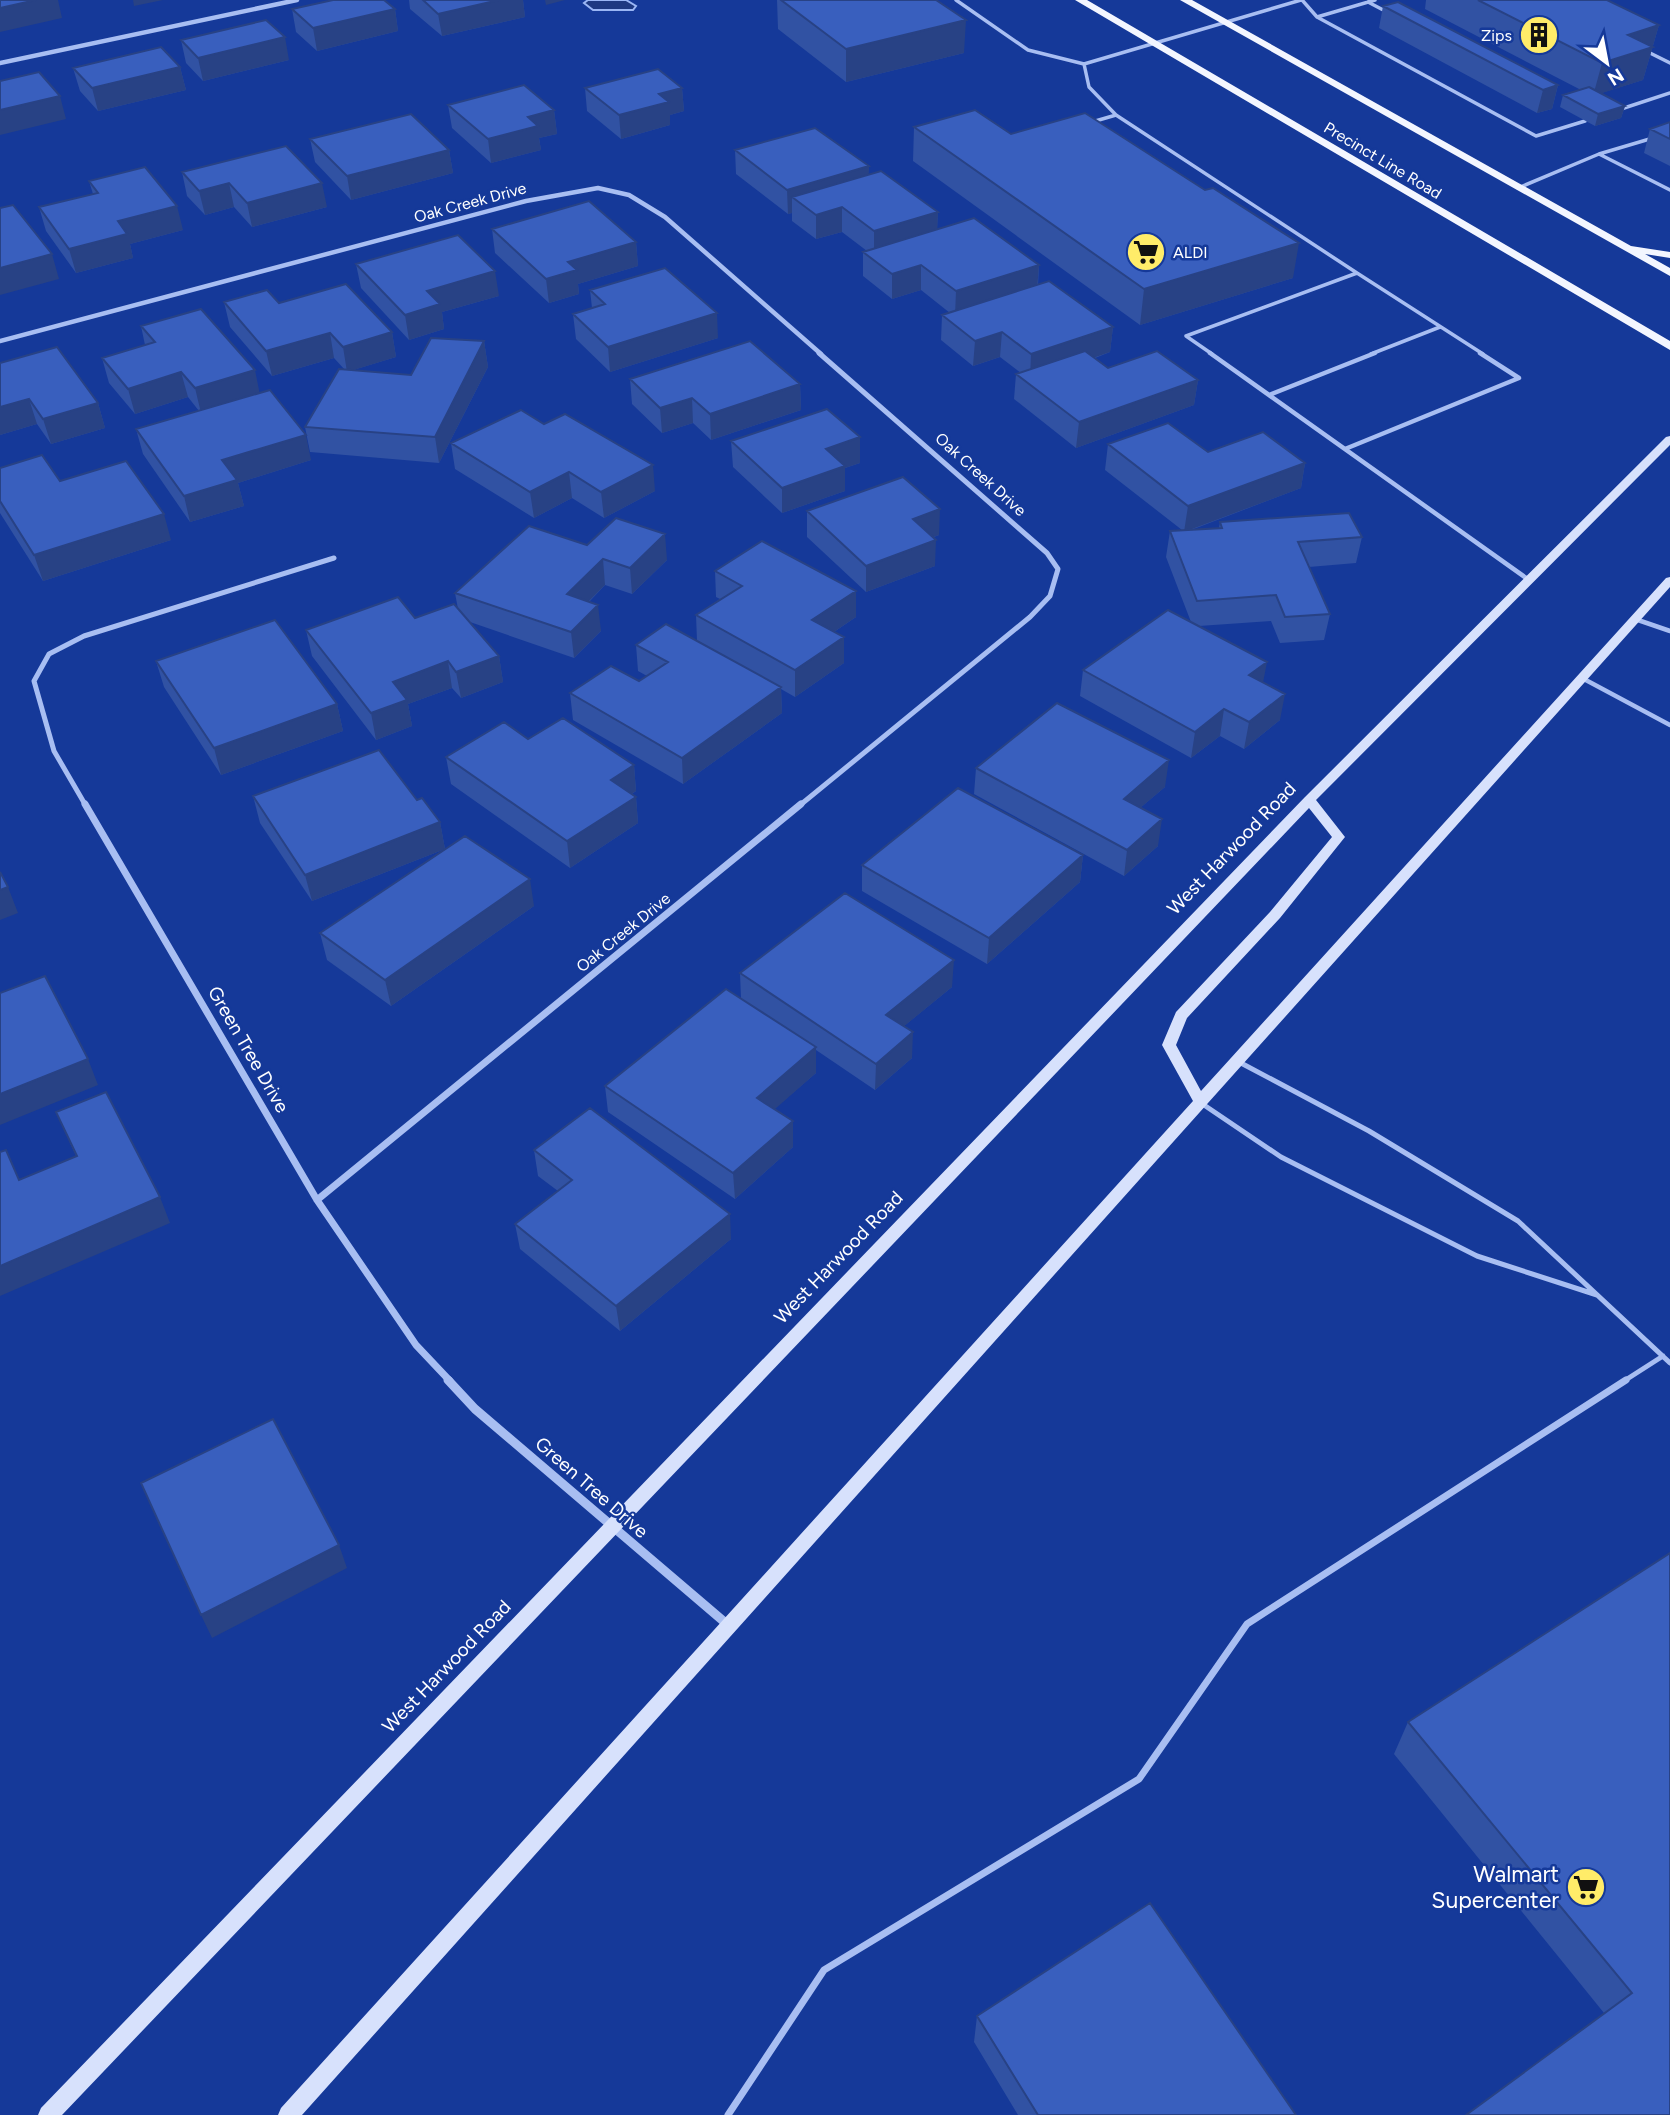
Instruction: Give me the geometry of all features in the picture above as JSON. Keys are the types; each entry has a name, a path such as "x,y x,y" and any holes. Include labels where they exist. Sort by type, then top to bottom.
{"main road":[{"name":"Precinct Line Road","path":"1080,0 1670,346"},
{"path":"1185,0 1670,273"},
{"path":"1623,247 1670,255"},
{"name":"West Harwood Road","path":"55,2108 1309,800 1670,439"},
{"path":"288,2115 1670,580"},
{"path":"1201,1103 1169,1045 1181,1016 1275,915 1339,837 1309,800"}],"street":[{"path":"265,0 271,6"},
{"path":"0,63 297,0"},
{"name":"Oak Creek Drive","path":"0,341 526,201 598,188 629,195 666,217 914,433 1047,553 1058,569 1050,596 1030,617 317,1199"},
{"name":"Green Tree Drive","path":"334,558 84,636 49,654 34,681 54,751 317,1199 416,1345 475,1409 729,1625"}],"lane":[{"path":"956,0 1028,50 1084,64 1302,0 1317,17 1536,135 1585,121"},
{"path":"1317,17 1375,0"},
{"path":"1368,2 1391,14"},
{"path":"1645,50 1670,63"},
{"path":"1084,64 1084,80 1093,95 1116,115 1519,378 1345,449"},
{"path":"1611,112 1670,93"},
{"path":"1080,125 1116,115"},
{"path":"1518,188 1599,154 1658,136"},
{"path":"1599,154 1670,190"},
{"path":"1357,273 1186,336 1529,580"},
{"path":"1269,395 1440,327"},
{"path":"1635,619 1670,632"},
{"path":"1582,678 1670,725"},
{"path":"1236,1061 1368,1130 1518,1221 1670,1363"},
{"path":"1201,1103 1281,1157 1477,1256 1600,1296"},
{"path":"729,2115 824,1970 1139,1779 1247,1624 1663,1356"}],"water":[{"path":"588,0 626,0 636,6 633,10 593,10 584,3"}],"building":[{"path":"0,0 36,0 0,8"},
{"path":"333,0 384,0 395,9 313,28 292,9"},
{"path":"423,0 499,0 438,14"},
{"path":"781,0 936,0 966,20 846,49"},
{"path":"1478,0 1607,0 1659,25 1628,35 1653,47 1602,63"},
{"path":"1398,2 1558,85 1543,90 1383,6"},
{"path":"266,20 285,37 198,58 181,40"},
{"path":"161,47 180,67 92,88 73,68"},
{"path":"658,69 682,88 659,94 669,102 619,115 585,88"},
{"path":"39,72 60,96 0,110 0,81"},
{"path":"524,85 554,110 528,117 538,126 488,139 448,105"},
{"path":"1589,87 1625,106 1598,114 1563,95"},
{"path":"975,110 1011,134 1085,113 1205,190 1213,188 1299,243 1144,289 914,127"},
{"path":"411,114 449,150 347,176 310,139"},
{"path":"1670,122 1670,139 1650,129"},
{"path":"815,128 869,166 787,190 735,150"},
{"path":"286,146 322,183 247,203 229,183 199,191 182,172"},
{"path":"145,167 177,206 118,221 127,234 69,249 39,207 98,193 89,181"},
{"path":"881,171 938,212 874,231 842,207 816,215 792,197"},
{"path":"589,201 636,242 568,262 577,270 546,279 492,229"},
{"path":"13,205 52,254 0,268 0,208"},
{"path":"974,218 1039,265 956,291 921,265 892,274 863,252"},
{"path":"458,235 495,271 427,291 440,304 405,315 356,264"},
{"path":"665,268 717,313 608,347 573,314 605,304 590,290"},
{"path":"1049,281 1113,327 1031,354 1002,332 975,341 942,315"},
{"path":"346,284 392,332 343,347 330,333 266,351 224,302 267,290 279,303"},
{"path":"201,309 255,370 195,388 181,372 128,389 102,358 155,342 141,326"},
{"path":"431,338 484,341 435,437 305,427 339,369 411,375"},
{"path":"750,341 800,384 710,414 692,398 660,408 630,379"},
{"path":"57,347 98,403 43,419 29,399 0,407 0,363"},
{"path":"1085,351 1108,368 1157,351 1198,380 1079,422 1016,374"},
{"path":"270,390 306,435 222,460 237,480 184,496 136,429"},
{"path":"827,409 860,437 826,449 845,466 782,488 731,441"},
{"path":"521,410 544,424 565,414 653,465 601,492 569,472 530,492 451,443"},
{"path":"1168,423 1208,452 1263,432 1305,463 1188,506 1108,444"},
{"path":"42,455 60,481 126,461 164,514 34,555 0,501 0,468"},
{"path":"903,477 940,509 913,519 936,540 866,566 807,511"},
{"path":"1349,513 1362,537 1298,542 1330,614 1285,617 1276,595 1197,601 1170,531 1222,528 1220,522"},
{"path":"616,518 665,534 630,568 603,559 567,594 598,605 571,632 455,593 529,526 587,545"},
{"path":"762,541 856,591 812,620 844,637 795,670 696,615 742,586 715,571"},
{"path":"398,597 415,618 454,604 499,656 456,672 448,661 393,682 407,700 371,713 306,630"},
{"path":"1168,610 1267,662 1249,675 1285,694 1249,722 1224,709 1195,732 1083,670"},
{"path":"275,620 337,704 214,748 156,661"},
{"path":"666,624 781,687 682,758 570,693 611,666 639,681 668,662 636,645"},
{"path":"1057,703 1169,760 1124,799 1162,819 1127,850 976,768"},
{"path":"563,718 634,765 611,780 636,797 567,841 446,757 504,722 528,739"},
{"path":"379,750 417,800 422,798 440,822 305,875 253,796"},
{"path":"958,788 1083,855 989,938 862,865"},
{"path":"465,836 530,879 385,980 320,933"},
{"path":"0,872 8,887 0,890"},
{"path":"845,893 954,960 886,1015 913,1032 876,1064 740,973"},
{"path":"45,976 88,1059 0,1094 0,993"},
{"path":"726,989 816,1047 757,1098 793,1121 733,1173 605,1086"},
{"path":"106,1092 160,1197 0,1266 0,1152 6,1150 19,1180 77,1156 56,1112"},
{"path":"590,1108 730,1214 616,1306 515,1224 572,1180 534,1150"},
{"path":"273,1419 339,1545 201,1615 141,1483"},
{"name":"Walmart Supercenter","path":"1670,1553 1670,2115 1466,2115 1632,1993 1408,1722"},
{"path":"1150,1903 1296,2115 1038,2115 977,2016"}],"place":[{"name":"Zips","path":"1539,35"},
{"name":"ALDI","path":"1146,252"},
{"name":"Walmart Supercenter","path":"1586,1887"}]}
